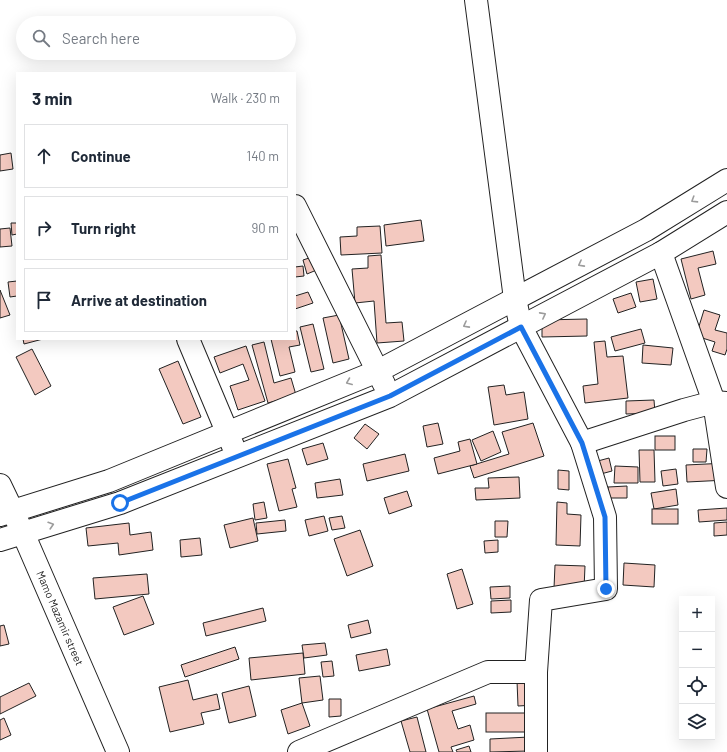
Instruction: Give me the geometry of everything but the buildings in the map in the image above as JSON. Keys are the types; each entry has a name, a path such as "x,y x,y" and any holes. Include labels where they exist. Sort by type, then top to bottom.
{"street":[{"path":"476,0 515,298 521,327 582,443 605,517 606,589 540,600 536,672 536,752"},
{"path":"6,513 109,481 378,371 646,230 727,180"},
{"path":"296,208 390,396"},
{"path":"0,540 120,503 390,396 661,253 727,212"},
{"path":"661,253 721,403 727,487"},
{"path":"188,340 238,456"},
{"path":"582,443 684,410 721,403"},
{"name":"Mamo Mazamir street","path":"0,485 6,513 23,533 118,752"},
{"path":"299,752 488,672 536,672"}],"route":[{"path":"120,503 390,396 521,327 582,443 605,517 606,589"}]}
